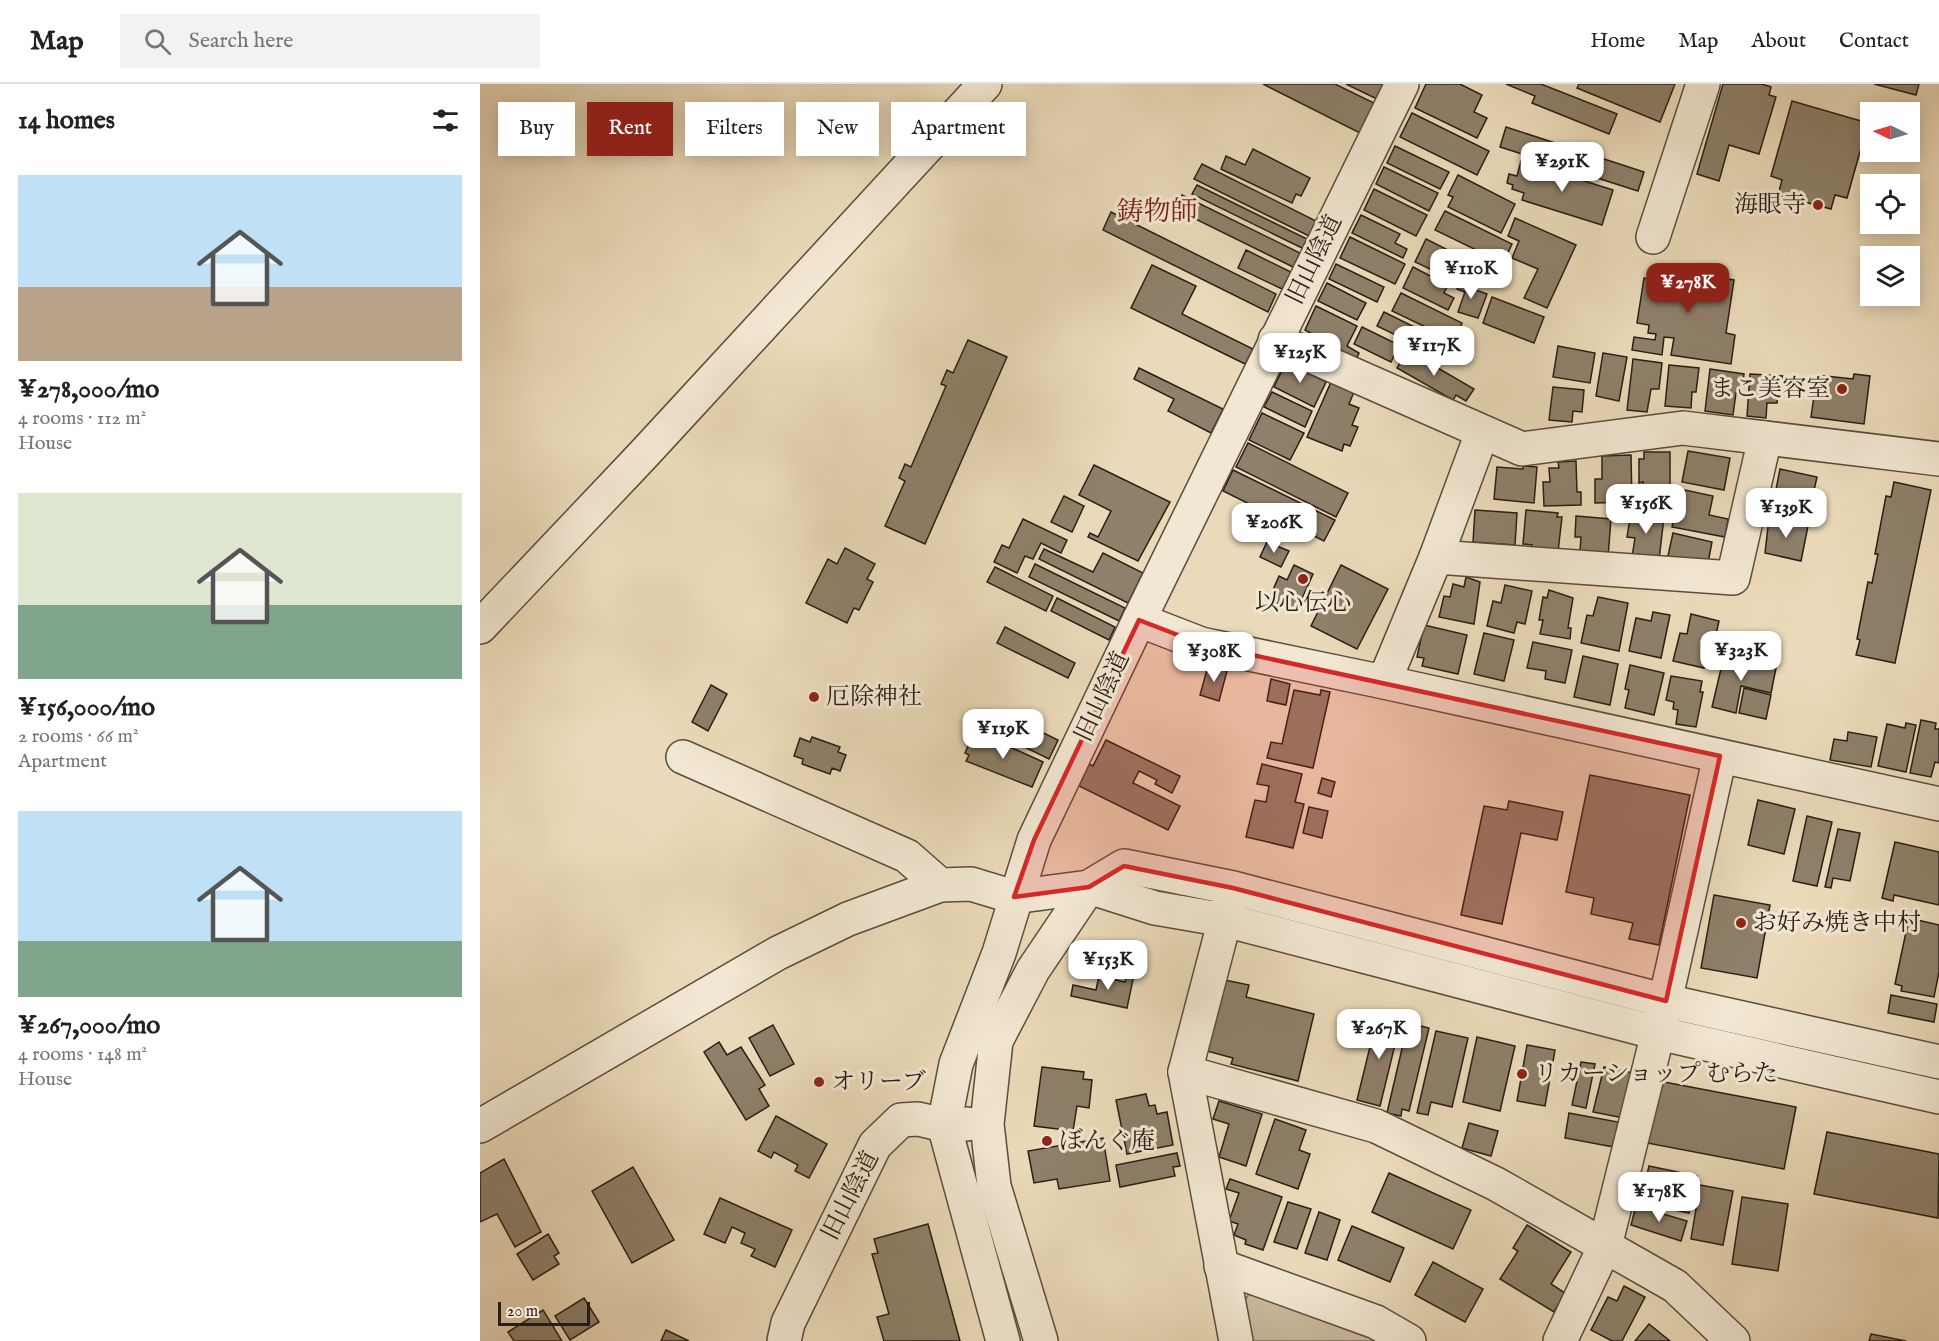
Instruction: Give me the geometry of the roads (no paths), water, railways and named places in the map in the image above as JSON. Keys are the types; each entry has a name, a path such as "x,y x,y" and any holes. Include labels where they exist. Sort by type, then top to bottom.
{"street":[{"path":"480,627 644,456 985,84"},
{"name":"旧山陰道","path":"784,1341 788,1323 875,1145 901,1120 918,1119 944,1125 956,1064 999,953 1014,897 1034,840 1275,340 1402,84"},
{"path":"1653,237 1702,84"},
{"path":"1275,340 1522,449 1683,428 1939,459"},
{"path":"1384,682 1436,557 1482,433"},
{"path":"1436,557 1734,578 1765,438"},
{"path":"1139,620 1201,644 1939,804"},
{"path":"1560,1341 1605,1246 1666,1001 1720,756"},
{"path":"683,757 907,856 940,885"},
{"path":"480,1126 778,953 848,919 940,885 972,884 1014,897 1089,887 1124,866 1233,888 1666,1001 1939,1062"},
{"path":"1089,887 1155,908 1225,920 1658,1034 1939,1097"},
{"path":"1041,1341 994,1186 987,1124 996,1041 1033,970 1089,887"},
{"path":"1233,888 1185,1071 1236,1341"},
{"path":"1185,1071 1376,1126 1496,1184 1675,1286 1733,1341"},
{"path":"987,1124 944,1125 1003,1341"},
{"path":"1221,1266 1376,1322 1410,1341"}],"place":[{"name":"海眼寺","path":"1818,205"},
{"name":"まこ美容室","path":"1842,389"},
{"name":"以心伝心","path":"1303,579"},
{"name":"厄除神社","path":"814,697"},
{"name":"お好み焼き中村","path":"1741,923"},
{"name":"リカーショップ むらた","path":"1522,1074"},
{"name":"オリーブ","path":"819,1082"},
{"name":"ぼんぐ庵","path":"1047,1141"}],"district":[{"name":"鋳物師","path":"1157,213"}]}
